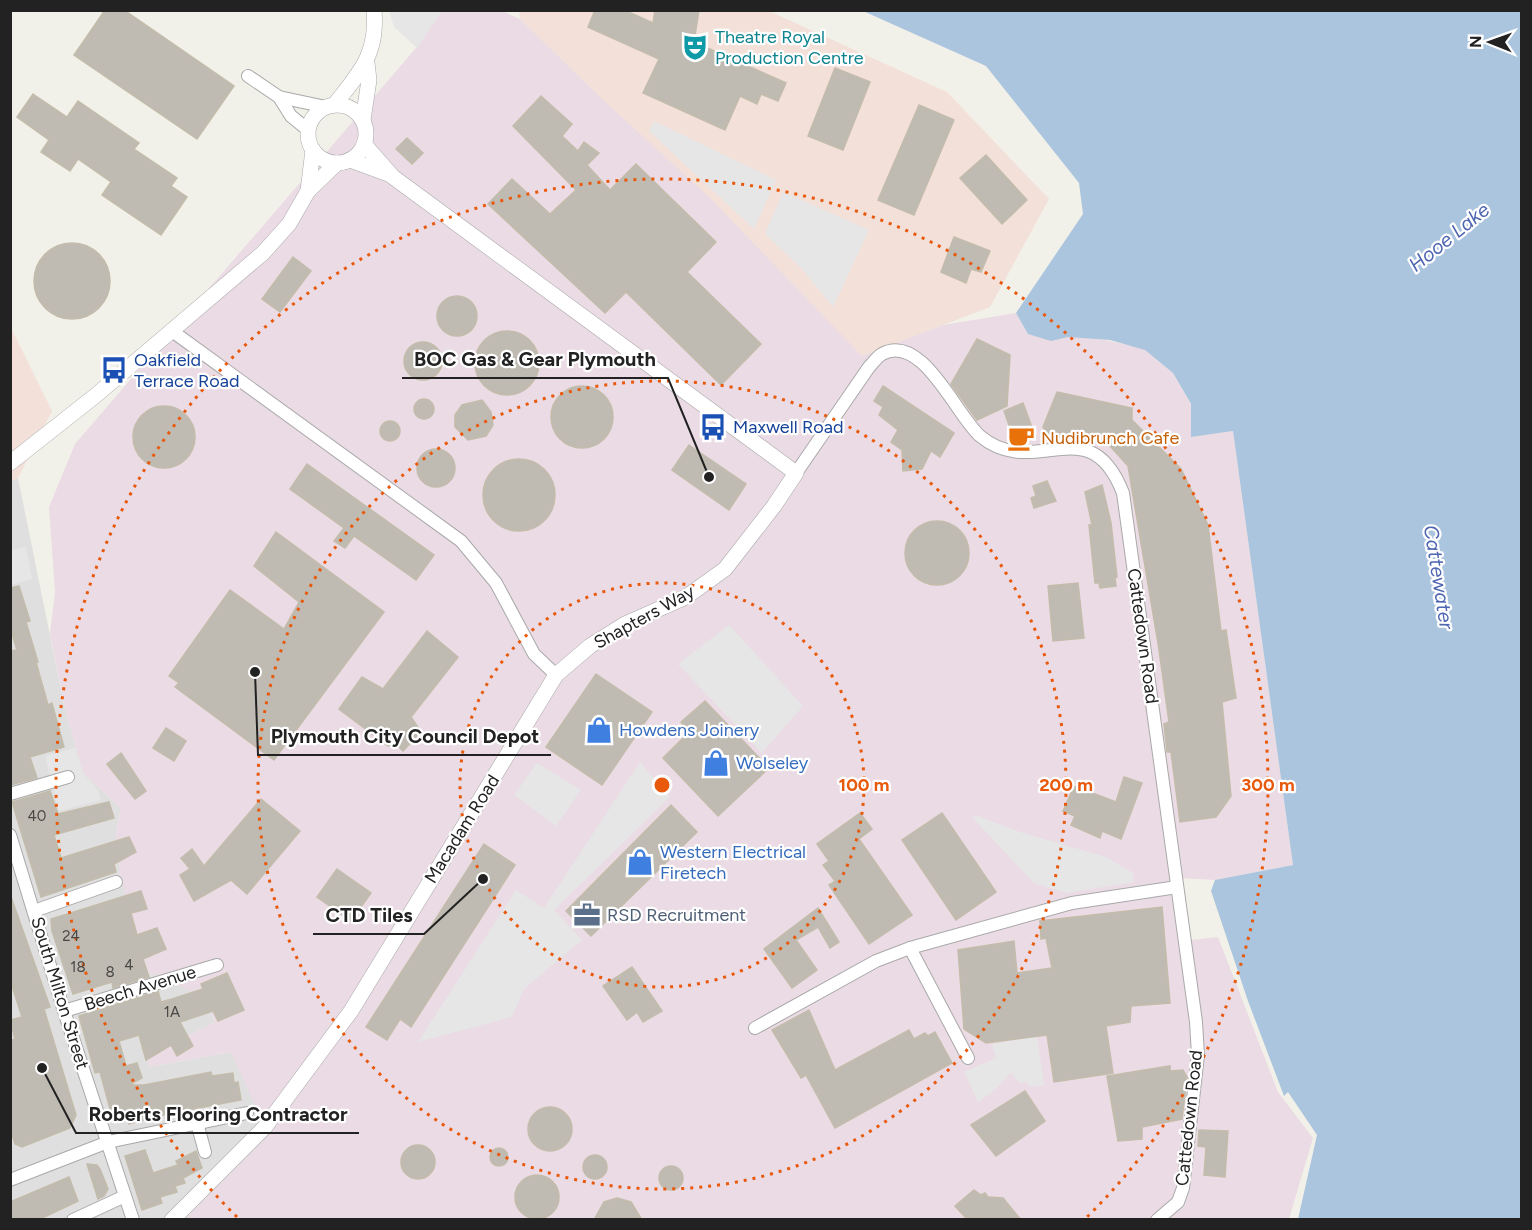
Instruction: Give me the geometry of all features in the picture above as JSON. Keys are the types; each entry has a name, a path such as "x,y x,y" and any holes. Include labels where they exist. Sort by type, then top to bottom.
{"street":[{"path":"363,120 369,80 367,63 375,31 374,10"},
{"path":"308,191 313,150 308,130 314,116 331,106 367,63"},
{"path":"249,76 279,97 291,117 308,130"},
{"path":"10,463 172,331 263,253 290,224 308,191 343,161 359,153 364,144 366,128 363,120 351,108 279,97"},
{"path":"364,144 393,177 796,473"},
{"path":"313,150 319,157 343,161 393,177"},
{"path":"172,331 461,541 496,583 534,654 556,675"},
{"name":"Cattedown Road","path":"796,473 869,367 881,354 893,351 908,352 922,360 966,421 991,443 1008,452 1021,453 1091,450 1105,459 1115,473 1123,493 1196,1022 1198,1055 1183,1188 1178,1202 1157,1220"},
{"name":"Shapters Way","path":"556,675 590,646 625,624 686,597 724,569 774,506 796,473"},
{"name":"Macadam Road","path":"172,1220 265,1127 351,1011 556,675"},
{"path":"10,794 68,777"},
{"name":"South Milton Street","path":"10,835 63,1011 133,1220"},
{"path":"34,911 116,882"},
{"path":"755,1028 876,961 910,948 1072,903 1177,887"},
{"path":"910,948 968,1058"},
{"name":"Beech Avenue","path":"63,1011 218,965"},
{"path":"10,1180 108,1142 248,1113"},
{"path":"197,1123 205,1152"},
{"path":"73,1220 125,1196"}],"shaded area":[{"path":"389,10 442,11 417,48 394,27"},
{"path":"442,11 502,11 520,19 602,99 710,198 862,356 943,325 1016,313 1028,334 1051,340 1067,336 1106,340 1144,349 1173,373 1191,405 1191,437 1233,431 1293,865 1215,880 1179,878 1191,940 1218,937 1278,1092 1313,1138 1289,1219 185,1219 272,1131 268,1123 265,1127 231,1052 149,1067 146,1060 139,1034 175,1043 215,1022 203,997 156,974 151,975 147,970 120,875 116,833 121,808 83,773 64,704 50,633 55,592 49,507 75,444 416,48"},
{"path":"519,11 769,11 947,92 1049,199 990,307 862,356 520,19"},
{"path":"654,121 776,180 754,229 649,131"},
{"path":"783,192 869,230 833,307 801,268 765,234"},
{"path":"10,326 52,411 18,478 11,481"},
{"path":"18,478 64,704 83,773 121,808 116,833 131,913 147,970 151,975 188,965 215,1022 175,1043 149,1067 231,1052 273,1131 185,1219 11,1220 10,481"},
{"path":"26,547 32,579 11,585 11,550"},
{"path":"729,625 803,706 762,753 678,664"},
{"path":"75,748 83,773 98,790 101,800 59,811 45,756"},
{"path":"640,762 670,797 554,910 582,940 524,989 512,1017 418,1042 516,890 544,908"},
{"path":"537,763 581,790 556,826 514,795"},
{"path":"975,815 1020,832 1106,857 1133,873 1134,882 1067,893 1034,883 972,817"},
{"path":"1037,1036 1044,1085 1031,1087 1025,1082 1019,1083 1011,1072 995,1090 978,1102 964,1072 996,1058 992,1044"}],"water":[{"path":"863,11 1521,11 1521,1219 1298,1219 1317,1135 1288,1092 1284,1096 1248,1001 1211,891 1215,880 1293,865 1233,431 1191,437 1191,404 1173,373 1145,350 1110,340 1068,337 1051,341 1028,334 1016,313 1083,214 1079,183 986,66"}],"building":[{"path":"105,10 124,10 234,86 197,139 74,55"},
{"path":"595,10 624,10 653,23 655,10 699,10 694,42 786,83 778,101 761,94 757,104 740,96 725,130 643,93 659,59 588,27"},
{"path":"835,68 870,82 843,150 808,136"},
{"path":"33,94 67,117 78,101 139,143 134,149 177,178 171,186 187,197 161,235 102,195 111,182 78,159 70,171 41,152 49,140 17,117"},
{"path":"541,96 572,124 562,136 578,151 584,142 599,153 587,165 610,190 636,164 716,242 687,272 761,344 721,385 626,292 605,313 488,204 512,179 550,214 576,190 513,126"},
{"path":"919,105 954,120 914,215 878,200"},
{"path":"407,138 423,153 412,164 396,149"},
{"path":"986,155 1027,200 1002,224 960,178"},
{"path":"954,237 990,251 981,272 971,269 966,283 941,272"},
{"path":"72,243 87,246 99,254 107,266 110,281 107,296 99,308 87,316 72,319 57,316 45,308 37,296 34,281 37,266 45,254 57,246"},
{"path":"293,257 311,271 280,312 262,299"},
{"path":"457,296 471,302 477,316 471,330 457,336 443,330 437,316 443,302"},
{"path":"501,331 513,331 530,340 537,351 539,363 537,375 530,386 513,395 501,395 489,390 480,381 475,369 475,357 480,345 489,336"},
{"path":"977,339 1010,355 1007,406 977,420 951,384"},
{"path":"423,342 437,347 442,361 437,375 423,380 409,375 404,361 409,347"},
{"path":"582,386 604,395 613,417 604,439 582,448 560,439 551,417 560,395"},
{"path":"883,386 954,433 940,457 931,451 922,469 903,471 902,450 891,442 898,430 879,415 883,407 874,401"},
{"path":"1057,392 1132,408 1132,420 1181,469 1208,525 1221,631 1226,630 1236,698 1222,702 1231,796 1216,817 1180,822 1171,752 1167,752 1164,724 1169,722 1158,643 1128,466 1110,446 1074,436 1049,439 1043,427"},
{"path":"424,399 431,402 434,409 431,416 424,419 417,416 414,409 417,402"},
{"path":"482,400 491,412 493,425 486,436 468,440 455,427 455,415 462,405"},
{"path":"1023,403 1036,438 1021,444 1015,442 1004,411"},
{"path":"158,406 170,406 186,415 193,425 195,437 193,449 186,459 170,468 158,468 147,463 138,454 133,443 133,431 138,420 147,411"},
{"path":"390,421 397,424 400,431 397,438 390,441 383,438 380,431 383,424"},
{"path":"689,445 746,484 729,510 672,470"},
{"path":"436,449 450,454 455,468 450,482 436,487 422,482 417,468 422,454"},
{"path":"526,459 545,469 553,481 555,495 553,509 545,521 533,529 512,531 493,521 485,509 483,488 493,469 505,461"},
{"path":"307,464 434,555 416,580 354,536 345,548 334,541 344,528 290,489"},
{"path":"1047,481 1056,501 1034,508 1031,498 1036,496 1033,486"},
{"path":"1102,485 1111,523 1117,577 1115,578 1116,586 1100,588 1099,583 1095,583 1089,525 1092,525 1085,492"},
{"path":"931,521 943,521 960,530 967,541 969,553 967,565 960,576 943,585 931,585 919,580 910,571 905,559 905,547 910,535 919,526"},
{"path":"276,532 384,612 274,760 175,687 179,683 169,676 230,590 284,629 299,602 254,566"},
{"path":"1078,583 1084,638 1053,641 1048,586"},
{"path":"19,586 30,621 26,622 48,705 52,703 64,747 30,757 37,778 10,785 10,651 17,650 10,628 10,588"},
{"path":"427,631 458,657 411,717 421,732 403,751 395,743 388,746 339,709 362,677 383,689"},
{"name":"Howdens Joinery","path":"596,674 652,712 602,785 546,747"},
{"name":"Wolseley","path":"705,701 769,768 718,816 663,758 689,732 681,722"},
{"path":"166,728 186,741 174,761 153,748"},
{"path":"121,753 146,791 135,799 107,764"},
{"path":"1124,777 1142,783 1121,839 1102,831 1100,838 1071,825 1075,816 1063,811 1074,786 1116,802"},
{"path":"50,791 58,814 109,802 114,818 54,835 61,858 129,837 136,852 114,864 116,872 41,897 12,802"},
{"path":"261,799 300,831 247,894 231,880 194,901 180,875 190,869 181,858 192,849 204,866"},
{"name":"Western Electrical Firetech","path":"671,805 697,832 591,936 566,911"},
{"path":"860,813 872,829 859,839 912,915 869,944 829,885 835,881 823,865 829,861 817,844"},
{"path":"942,813 996,892 956,920 902,840"},
{"path":"484,844 515,865 411,1027 400,1019 387,1040 366,1027"},
{"path":"337,869 371,893 351,921 317,897"},
{"path":"141,891 147,909 131,913 137,935 157,928 166,949 143,959 149,977 113,988 112,982 73,994 52,931 51,919"},
{"path":"10,894 50,1007 44,1009 76,1115 70,1128 22,1147 15,1144 10,1128 10,1041 15,1039 10,1020 22,1017 10,980"},
{"path":"1162,907 1170,1003 1131,1006 1130,1022 1106,1026 1113,1073 1054,1082 1047,1035 986,1043 964,1029 958,950 1014,941 1017,973 1052,968 1046,938 1041,939 1040,921"},
{"path":"818,908 839,942 830,948 818,927 796,940 817,970 792,988 764,949"},
{"path":"632,967 662,1011 643,1022 637,1012 627,1020 603,986"},
{"path":"227,973 244,1010 218,1021 213,1011 180,1022 193,1046 177,1056 171,1045 146,1060 139,1035 119,1041 126,1066 137,1063 142,1078 129,1085 144,1085 211,1072 212,1076 233,1073 234,1083 238,1082 241,1100 167,1114 129,1124 128,1119 121,1121 112,1116 100,1072 95,1073 79,1016 158,991 161,1002 172,999 203,989 201,984"},
{"path":"809,1010 835,1070 909,1030 914,1039 925,1033 928,1036 935,1032 952,1063 835,1128 806,1075 801,1078 772,1030"},
{"path":"1170,1066 1170,1071 1183,1070 1187,1077 1182,1119 1142,1127 1142,1139 1118,1141 1107,1076"},
{"path":"1025,1091 1045,1121 996,1156 971,1125"},
{"path":"550,1107 559,1108 566,1113 571,1120 571,1138 566,1145 559,1150 550,1151 541,1150 534,1145 529,1138 528,1129 529,1120 534,1113 541,1108"},
{"path":"1199,1130 1228,1131 1225,1177 1204,1175 1206,1147 1198,1146"},
{"path":"418,1145 430,1150 435,1162 430,1174 418,1179 406,1174 401,1162 406,1150"},
{"path":"495,1148 503,1148 508,1153 506,1164 495,1166 490,1161 490,1153"},
{"path":"145,1150 153,1173 178,1165 176,1161 196,1151 202,1168 183,1178 185,1183 175,1186 177,1192 160,1197 162,1203 142,1210 125,1156"},
{"path":"595,1155 604,1158 607,1167 604,1176 595,1179 586,1176 583,1167 586,1158"},
{"path":"87,1164 97,1165 108,1189 104,1196 98,1199"},
{"path":"671,1166 680,1169 683,1178 680,1187 671,1190 662,1187 659,1178 662,1169"},
{"path":"537,1175 546,1176 553,1181 558,1188 558,1206 553,1213 546,1218 537,1219 528,1218 521,1213 516,1206 515,1197 516,1188 521,1181 528,1176"},
{"path":"69,1177 78,1201 38,1220 10,1220 10,1202"},
{"path":"974,1190 981,1195 985,1193 988,1197 1003,1198 1021,1220 966,1218 955,1206"},
{"path":"617,1198 631,1202 642,1220 594,1220 604,1202"}],"place":[{"name":"Theatre Royal Production Centre","path":"695,47"},
{"name":"Oakfield Terrace Road","path":"114,370"},
{"name":"Maxwell Road","path":"713,427"},
{"name":"Nudibrunch Cafe","path":"1021,438"},
{"name":"BOC Gas & Gear Plymouth","path":"709,477"},
{"name":"Plymouth City Council Depot","path":"255,672"},
{"name":"Howdens Joinery","path":"599,730"},
{"name":"Wolseley","path":"716,763"},
{"name":"Western Electrical Firetech","path":"640,862"},
{"name":"CTD Tiles","path":"483,879"},
{"name":"RSD Recruitment","path":"587,915"},
{"name":"Roberts Flooring Contractor","path":"42,1068"}],"water label":[{"name":"Hooe Lake","path":"1449,237"},
{"name":"Cattewater","path":"1439,577"}]}
